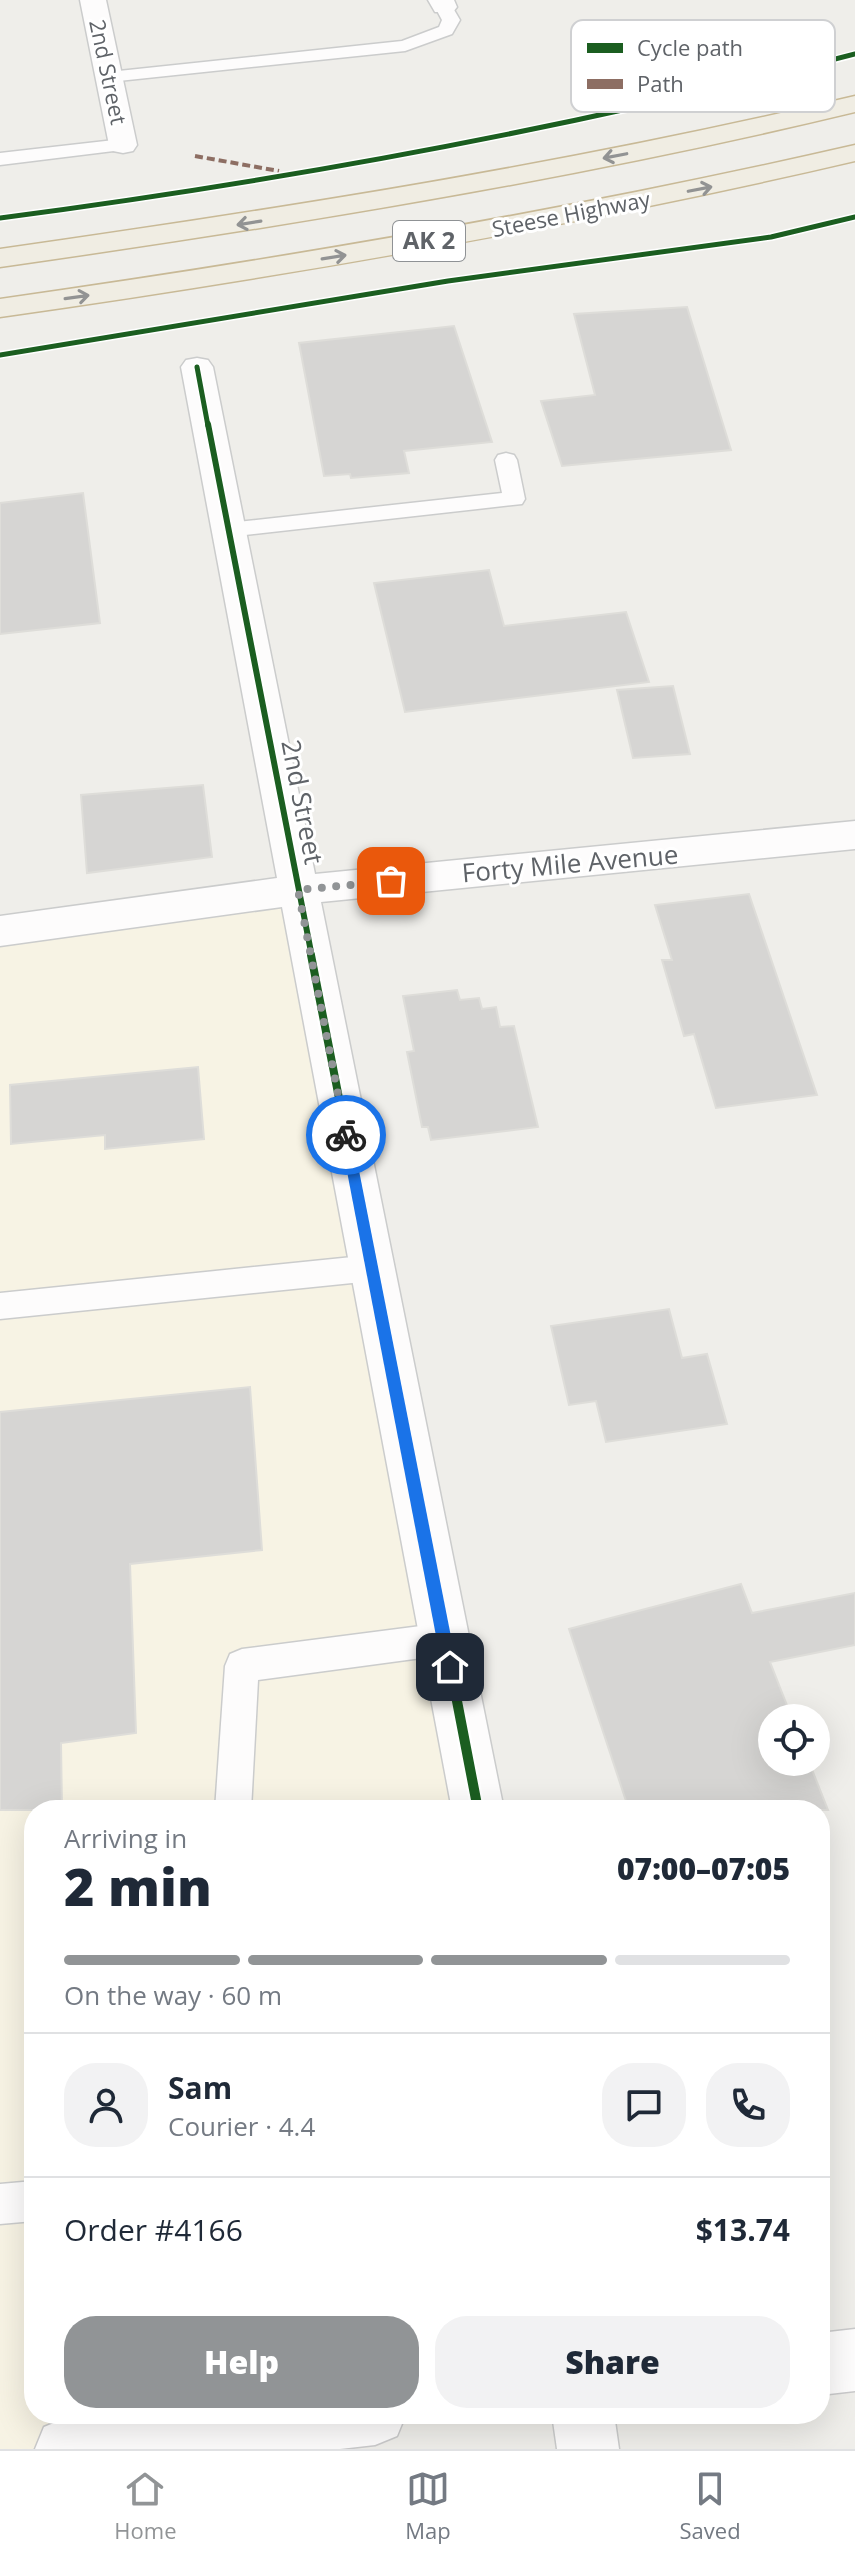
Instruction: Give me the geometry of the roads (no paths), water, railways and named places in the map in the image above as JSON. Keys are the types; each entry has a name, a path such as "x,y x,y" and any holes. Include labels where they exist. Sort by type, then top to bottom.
{"highway":[{"name":"Steese Highway","path":"835,109 855,104"},
{"name":"Steese Highway","path":"0,258 294,216 734,133 822,112"},
{"name":"Steese Highway","path":"0,308 423,242 723,185 855,153"}],"street":[{"name":"2nd Street","path":"93,0 123,145"},
{"name":"2nd Street","path":"197,367 476,1800"},
{"name":"Forty Mile Avenue","path":"0,931 298,890 855,835"},
{"path":"830,2363 855,2360"},
{"path":"66,2449 211,2424"},
{"path":"584,2424 588,2449"}],"lane":[{"path":"109,77 405,46 446,30 451,20 442,4"},
{"path":"0,159 123,145"},
{"path":"228,530 514,499 506,460"},
{"path":"0,1306 372,1268"},
{"path":"234,1800 242,1666 444,1639"},
{"path":"0,2204 24,2202"}]}
